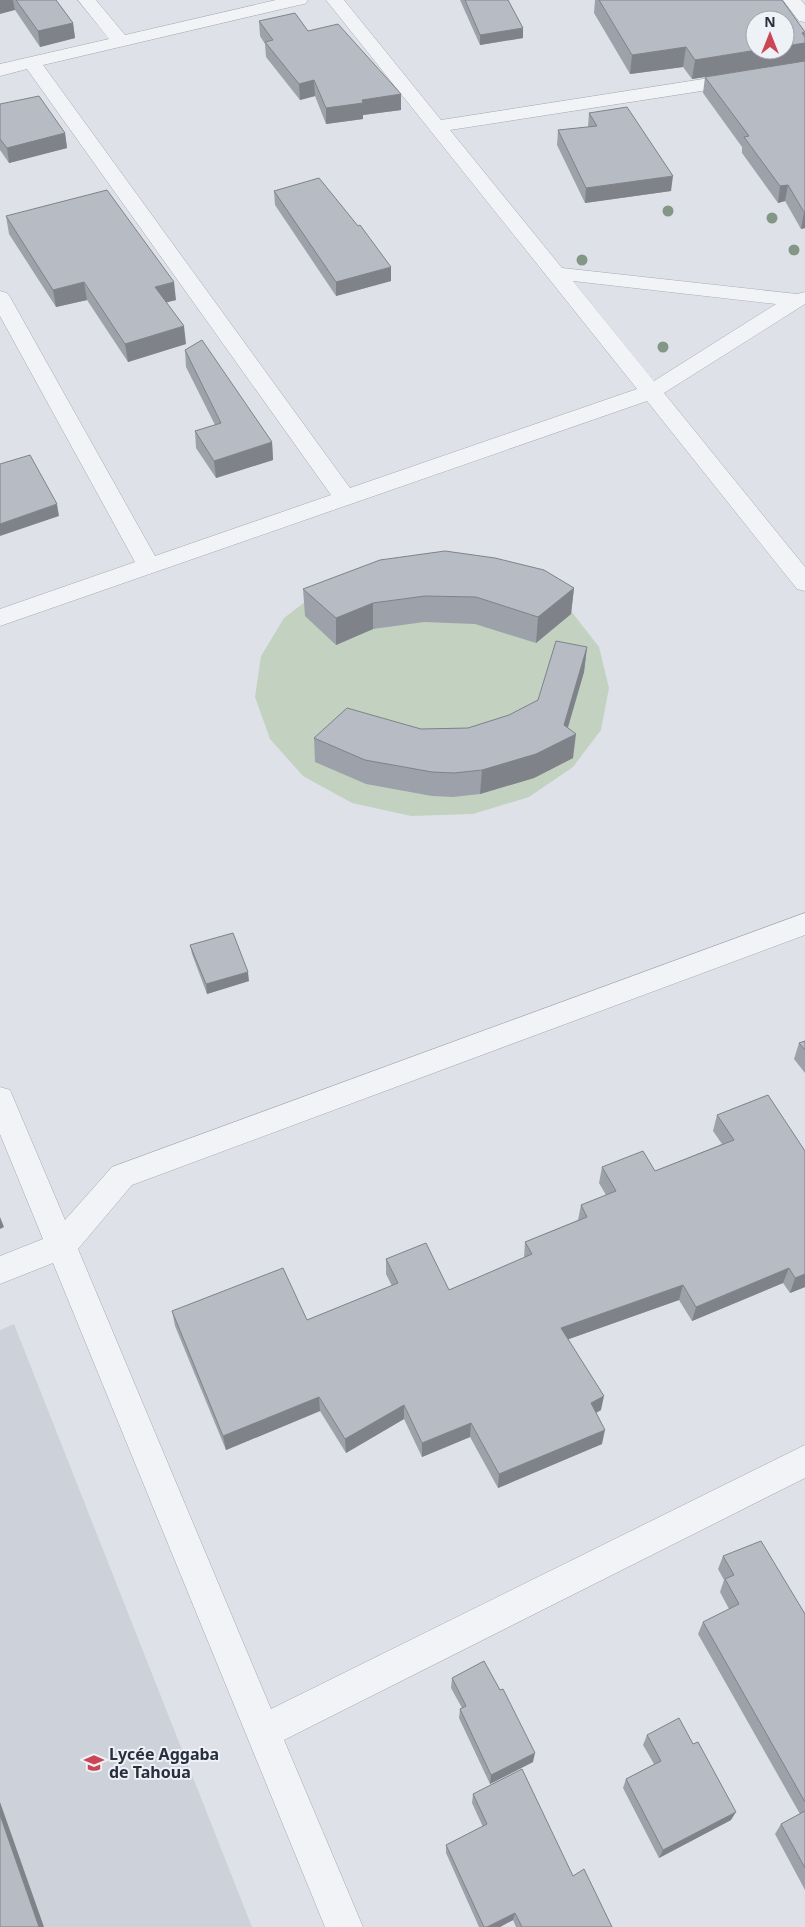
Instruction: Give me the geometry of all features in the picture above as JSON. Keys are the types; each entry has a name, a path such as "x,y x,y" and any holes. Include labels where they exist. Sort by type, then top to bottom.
{"street":[{"path":"86,0 121,42"},
{"path":"0,70 299,0"},
{"path":"335,0 805,583"},
{"path":"792,0 805,17"},
{"path":"32,63 345,498"},
{"path":"437,126 805,69"},
{"path":"556,273 801,299"},
{"path":"0,297 150,566"},
{"path":"0,618 651,392 801,299"},
{"path":"0,1270 61,1246 122,1176 805,924"},
{"path":"0,1099 344,1927"},
{"path":"263,1732 805,1461"}],"shaded area":[{"name":"Lycée Aggaba de Tahoua","path":"14,1324 252,1927 0,1927 0,1330"}],"green space":[{"path":"531,584 571,611 599,647 609,688 601,730 573,767 529,797 473,814 411,816 352,803 303,776 270,739 255,697 261,656 284,618 323,588"}],"building":[{"path":"16,0 56,0 73,23 38,31"},
{"path":"465,0 508,0 523,28 480,35"},
{"path":"599,0 782,0 789,10 745,10 745,52 695,60 686,47 632,55"},
{"path":"295,13 308,31 338,24 401,94 362,100 363,103 326,108 314,80 299,84 265,42 273,40 259,21"},
{"path":"795,18 805,32 802,33 805,37 805,43 795,44"},
{"path":"805,61 804,212 788,185 780,186 744,137 749,136 705,77"},
{"path":"39,96 65,133 7,148 0,139 0,104"},
{"path":"627,107 673,176 586,188 558,130 597,126 589,113"},
{"path":"319,178 358,226 360,225 391,267 336,282 274,191"},
{"path":"107,190 174,282 155,287 184,326 125,344 84,282 53,290 6,216"},
{"path":"202,340 272,442 214,461 195,431 221,423 185,350"},
{"path":"30,455 57,504 0,524 0,464"},
{"path":"445,551 495,558 544,570 574,588 538,617 476,597 425,596 373,603 336,618 303,589 380,560"},
{"path":"556,641 587,647 564,725 576,734 536,754 482,770 454,773 432,772 365,760 314,738 347,708 421,729 468,728 509,715 538,700"},
{"path":"233,933 248,972 206,984 190,945"},
{"path":"805,1041 805,1050 799,1043"},
{"path":"768,1095 805,1151 805,1274 795,1278 789,1268 696,1307 683,1285 561,1328 604,1396 591,1403 605,1430 499,1474 471,1423 422,1443 404,1405 345,1439 319,1397 223,1436 172,1311 283,1268 307,1320 398,1283 386,1259 426,1243 449,1290 532,1254 525,1242 587,1217 581,1205 616,1191 602,1167 643,1151 655,1171 734,1140 717,1115"},
{"path":"761,1541 805,1614 805,1802 703,1622 739,1604 725,1579 734,1575 723,1556"},
{"path":"484,1661 500,1690 503,1689 535,1753 491,1775 460,1709 466,1706 452,1678"},
{"path":"679,1718 693,1744 698,1742 736,1812 663,1850 626,1779 661,1761 647,1735"},
{"path":"522,1769 573,1876 584,1869 612,1927 522,1927 515,1913 484,1927 446,1845 487,1824 473,1794"},
{"path":"805,1811 805,1868 781,1824"},
{"path":"0,1815 39,1927 0,1927"}],"place":[{"name":"Lycée Aggaba de Tahoua","path":"94,1763"}]}
